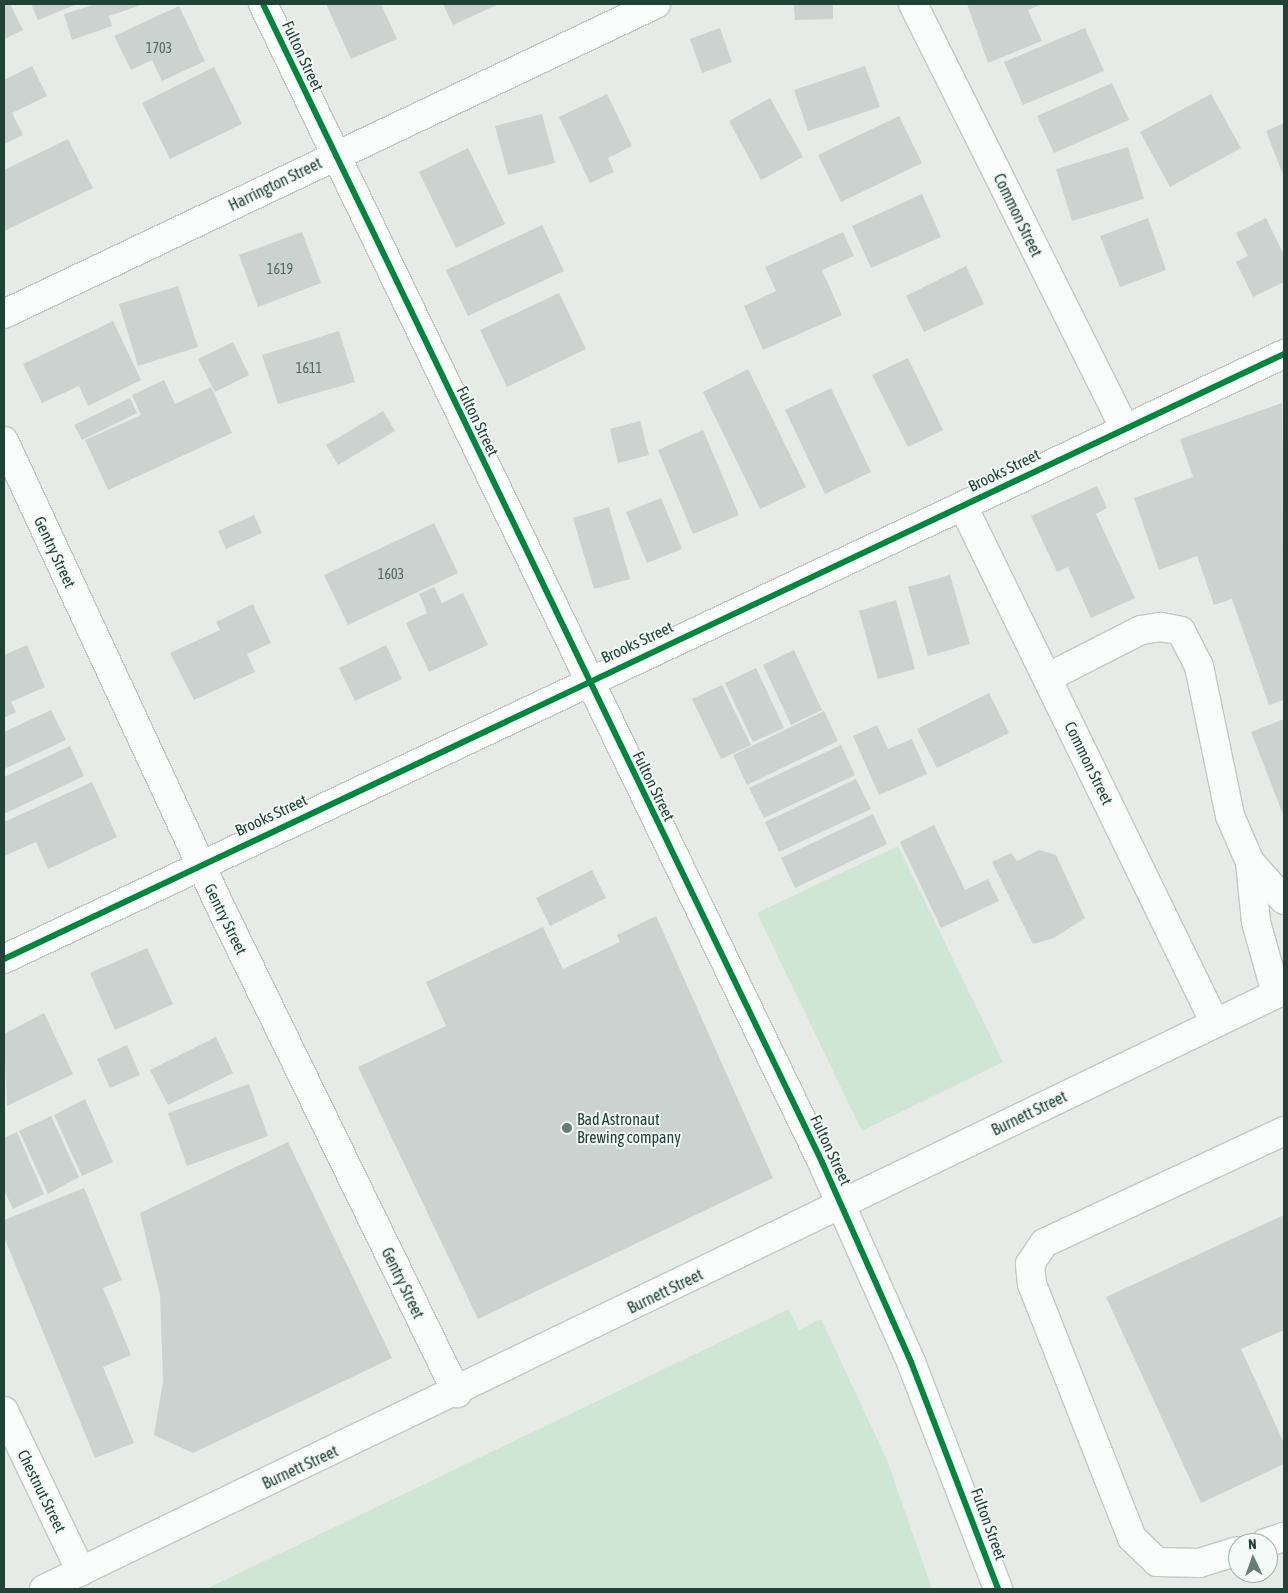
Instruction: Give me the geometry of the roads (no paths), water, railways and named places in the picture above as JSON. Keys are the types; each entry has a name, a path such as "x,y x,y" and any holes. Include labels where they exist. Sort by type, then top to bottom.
{"street":[{"name":"Fulton Street","path":"263,4 842,1205 912,1362 998,1589"},
{"name":"Harrington Street","path":"4,314 656,4"},
{"name":"Common Street","path":"913,4 1123,426"},
{"name":"Brooks Street","path":"4,959 200,864 964,506 1123,426 1284,354"},
{"name":"Gentry Street","path":"4,441 200,864 456,1393"},
{"name":"Common Street","path":"964,506 1214,1021"},
{"path":"1047,678 1141,630 1161,626 1181,631 1199,666 1230,816 1250,862 1256,922 1280,992"},
{"path":"1250,862 1284,900"},
{"name":"Burnett Street","path":"44,1589 456,1393 1214,1021 1280,992"},
{"path":"1228,1554 1199,1563 1157,1562 1132,1538 1032,1284 1030,1264 1044,1243 1284,1130"},
{"name":"Chestnut Street","path":"4,1411 81,1572"}],"place":[{"name":"Bad Astronaut Brewing company","path":"567,1128"}]}
